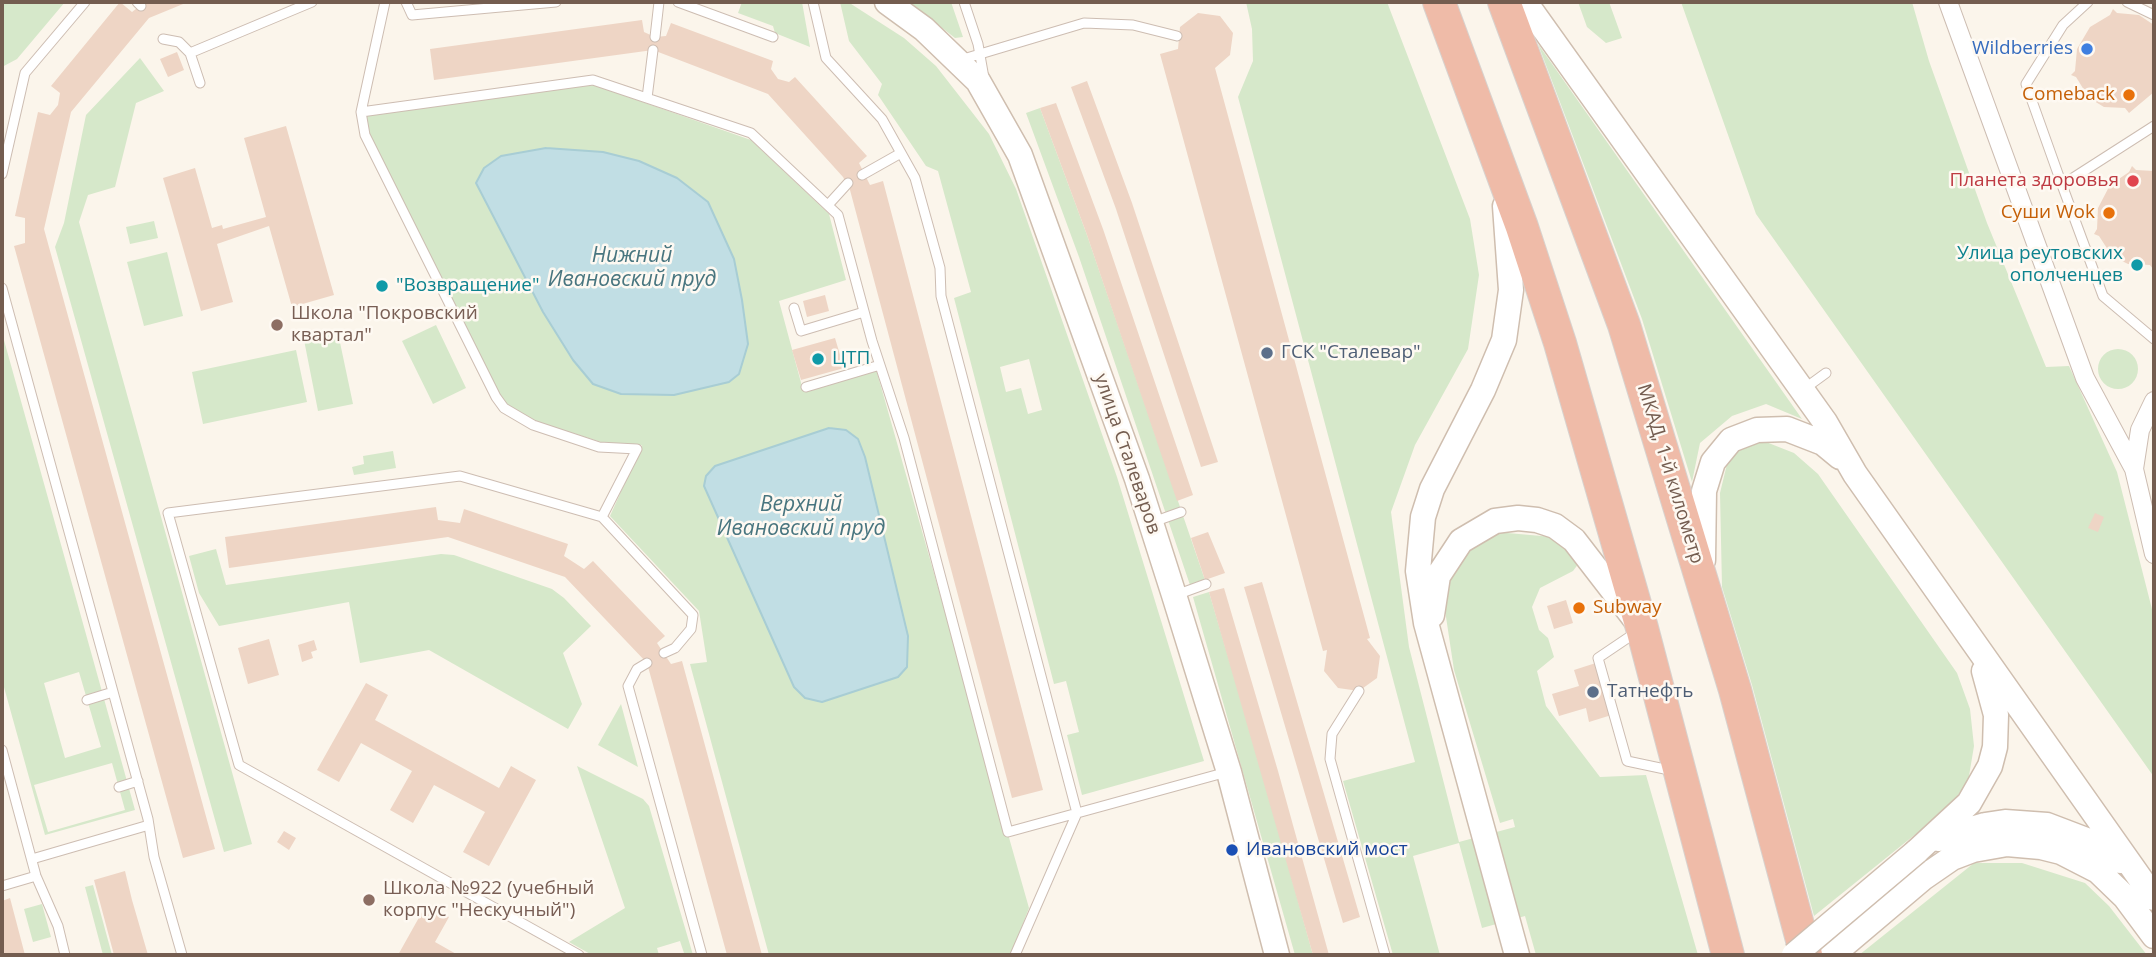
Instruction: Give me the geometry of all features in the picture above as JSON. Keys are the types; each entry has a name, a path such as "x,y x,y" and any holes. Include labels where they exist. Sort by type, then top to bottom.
{"highway":[{"path":"1439,2 1560,343 1642,628 1728,955"},
{"name":"МКАД, 1-й километр","path":"1504,2 1624,325 1735,690 1806,955"}],"main road":[{"name":"улица Сталеваров","path":"887,2 969,57 1020,155 1151,523 1229,772 1277,955"},
{"path":"1525,2 1802,391 1855,474 2149,891"},
{"path":"1483,121 1504,202 1511,289 1504,340 1495,365 1444,461 1423,517 1418,545 1419,583 1436,661 1517,955"},
{"path":"1705,589 1703,491 1713,462 1731,440 1757,430 1787,429 1824,443 1855,474"},
{"path":"1436,661 1432,617 1438,576 1447,558 1461,541 1495,521 1537,520 1555,526 1574,540 1642,628"},
{"path":"1794,955 1916,852 1969,803 1983,782 1995,747 1996,715 1993,697 1978,656 1958,620"},
{"path":"1916,852 1946,835 1985,825 2047,825 2111,852 2149,891"},
{"path":"1832,955 1923,878 1952,858 1973,850 2007,844 2061,852 2098,871 2125,897 2154,936"}],"street":[{"path":"1948,2 2085,378 2134,469 2154,554"},
{"path":"2134,469 2140,430 2154,401"}],"lane":[{"path":"2,174 25,73 85,2"},
{"path":"190,53 312,2"},
{"path":"385,2 361,112 365,135 496,397 505,408 533,425 600,447 637,449 601,517"},
{"path":"406,2 412,15 556,2"},
{"path":"655,37 659,2"},
{"path":"678,2 773,37"},
{"path":"813,2 826,58 882,119 915,178 940,268 941,296 1077,813 1015,955"},
{"path":"964,2 969,57 1084,23 1133,25 1177,36"},
{"path":"2088,2 2063,25 2026,84 2103,296 2154,339"},
{"path":"2127,2 2154,15"},
{"path":"163,39 179,42 190,53 200,83"},
{"path":"647,98 653,50"},
{"path":"361,112 593,80 751,133 838,215 864,312 904,438 1008,832 1229,772"},
{"path":"2062,185 2154,126"},
{"path":"862,175 901,153"},
{"path":"828,205 848,183"},
{"path":"2,288 138,781 154,857 182,955"},
{"path":"794,307 801,331 864,312"},
{"path":"806,387 880,365"},
{"path":"1802,391 1825,373"},
{"path":"579,955 304,806 239,765 168,513 460,476 601,517 693,615 691,629 675,648 664,653"},
{"path":"1151,523 1181,512"},
{"path":"1174,595 1206,584"},
{"path":"1642,628 1598,658 1627,761 1679,772"},
{"path":"648,663 637,668 628,686 702,955"},
{"path":"1359,691 1332,734 1330,758 1385,955"},
{"path":"88,700 113,692"},
{"path":"2,750 36,876 58,926 65,955"},
{"path":"119,787 138,781"},
{"path":"32,859 149,825"},
{"path":"2,886 36,876"},
{"path":"490,920 497,909"}],"green space":[{"path":"2,2 65,2 17,59 2,67"},
{"path":"742,2 802,2 810,47 775,33 773,26 738,13"},
{"path":"840,2 848,2 904,38 936,66 989,134 1016,189 1117,477 1204,761 1082,795 1067,735 1079,732 1066,681 1054,684 954,298 971,292 938,171 926,166 878,95 882,84 849,41","holes":["1029,359 1042,410 1028,414 1021,388 1006,392 1000,367"]},
{"path":"909,2 951,2 963,37 955,38"},
{"path":"1246,2 1387,2 1470,219 1479,275 1468,349 1415,445 1391,512 1409,647 1459,842 1515,827 1513,819 1500,823 1454,670 1443,597 1451,574 1471,548 1496,532 1553,537 1579,563 1573,571 1540,588 1532,607 1539,630 1548,638 1554,657 1537,671 1546,706 1600,777 1646,775 1698,955 1536,955 1525,916 1482,928 1459,843 1413,856 1440,955 1393,955 1343,781 1415,762 1238,97 1253,61 1252,29"},
{"path":"1578,2 1609,2 1622,38 1606,43 1587,27"},
{"path":"1681,2 1912,2 1929,61 1987,223 2046,367 2069,366 2117,472 2154,617 2154,777 1756,214"},
{"path":"1538,44 1802,419 1766,404 1732,416 1700,443 1692,482 1642,319"},
{"path":"140,58 164,91 136,103 115,187 88,195 79,222 252,844 224,852 55,247 64,223 86,115"},
{"path":"594,85 751,140 829,214 846,280 779,301 803,390 876,369 1029,908 1011,955 769,955 690,664 707,662 699,611 610,516 642,445 604,443 534,421 507,405 497,392 369,136 365,114"},
{"path":"1040,108 1087,235 1205,580 1190,585 1079,257 1026,113"},
{"path":"154,221 158,238 130,244 126,227"},
{"path":"167,252 183,316 144,326 127,262"},
{"path":"436,325 466,388 433,404 402,341"},
{"path":"2,333 135,810 45,835 2,680","holes":["79,672 101,747 65,758 44,683","112,763 125,810 48,832 34,785"]},
{"path":"338,333 353,404 318,411 304,340"},
{"path":"2118,349 2126,350 2132,355 2137,361 2137,377 2132,383 2126,388 2118,389 2110,388 2104,383 2099,377 2098,369 2099,361 2104,355 2110,350"},
{"path":"296,350 307,402 203,424 192,372"},
{"path":"1766,442 1794,453 1818,474 1957,673 1970,709 1974,746 1968,782 1948,808 1814,916 1752,685 1722,587 1720,493 1727,464 1745,444"},
{"path":"393,451 396,468 354,475 352,467 364,464 363,456"},
{"path":"216,549 226,585 441,554 454,555 552,589 591,626 563,653 582,704 568,729 429,650 360,663 349,602 219,626 199,593 189,556"},
{"path":"1209,592 1313,955 1295,955 1193,597"},
{"path":"621,704 638,767 598,745"},
{"path":"577,766 643,799 649,806 693,955 677,955 684,953 680,941 657,948 659,955 592,955 569,942 625,908"},
{"path":"1974,863 2022,863 2085,883 2109,906 2147,955 1859,955"},
{"path":"93,885 112,955 103,955 85,887"},
{"path":"42,904 51,937 33,942 24,909"}],"water":[{"name":"Нижний Ивановский пруд","path":"546,148 603,152 639,161 677,178 708,202 734,259 742,300 748,344 739,374 729,382 674,395 621,394 593,384 573,360 543,312 476,183 484,168 501,156"},
{"name":"Верхний Ивановский пруд","path":"829,428 846,430 858,439 865,457 908,636 907,667 898,677 822,702 805,698 794,687 704,486 706,476 715,466"}],"building":[{"path":"120,2 132,12 145,2 188,2 149,18 71,112 44,229 215,849 183,858 14,246 25,243 25,218 15,216 38,112 50,115 58,105 60,93 51,86"},
{"path":"2113,9 2117,13 2139,15 2154,25 2154,92 2129,113 2125,108 2104,107 2089,98 2076,77 2071,75 2075,71 2077,49 2090,27 2110,15"},
{"name":"ГСК \"Сталевар\"","path":"1198,13 1220,16 1233,33 1230,55 1215,68 1370,638 1367,639 1380,656 1377,678 1359,691 1338,688 1324,671 1327,650 1323,651 1160,54 1178,49 1180,27"},
{"path":"642,20 644,32 655,37 666,36 671,23 773,61 771,69 778,79 789,82 795,77 867,156 859,163 870,185 883,181 1043,790 1012,798 850,190 843,177 768,94 653,50 434,80 430,49"},
{"path":"177,52 184,70 168,77 160,59"},
{"path":"1087,81 1132,203 1218,462 1201,467 1116,209 1071,87"},
{"path":"1056,103 1103,229 1193,495 1177,501 1087,235 1040,108"},
{"path":"286,126 334,295 292,307 269,226 217,244 233,302 201,311 163,178 195,168 212,228 222,225 223,229 266,217 244,138"},
{"path":"2132,166 2136,170 2154,171 2153,269 2150,265 2128,264 2112,256 2099,236 2094,234 2097,229 2098,208 2110,185 2129,172"},
{"path":"825,295 829,311 807,317 803,301"},
{"name":"ЦТП","path":"835,338 844,368 801,380 792,350"},
{"path":"436,507 438,520 460,523 464,509 568,544 564,556 584,569 593,561 665,636 657,643 671,664 682,661 762,955 727,955 647,663 565,577 448,537 229,568 225,537"},
{"path":"2095,513 2104,517 2098,532 2088,528"},
{"path":"1208,532 1225,573 1205,580 1191,538"},
{"path":"1262,582 1360,917 1343,923 1244,587"},
{"path":"1224,588 1329,955 1313,955 1209,592"},
{"path":"1566,600 1573,623 1554,629 1547,606"},
{"path":"269,639 279,675 248,684 238,648"},
{"path":"314,640 317,650 311,652 313,658 302,662 298,645"},
{"path":"1602,661 1618,713 1589,722 1586,708 1559,716 1552,694 1579,686 1574,670"},
{"path":"366,683 388,695 375,720 499,788 511,766 536,780 489,866 463,852 485,812 434,785 413,823 390,810 412,771 361,743 339,782 317,770"},
{"path":"284,831 296,838 289,850 277,842"},
{"path":"125,871 148,955 114,955 94,880"},
{"path":"10,898 25,955 2,955 2,901"},
{"path":"426,905 449,917 435,942 458,955 398,955"}],"place":[{"name":"Wildberries","path":"2087,49"},
{"name":"Сomeback","path":"2129,95"},
{"name":"Планета здоровья","path":"2133,181"},
{"name":"Cуши Wok","path":"2109,213"},
{"name":"Улица реутовских ополченцев","path":"2137,265"},
{"name":"\"Возвращение\"","path":"382,286"},
{"name":"Школа \"Покровский квартал\"","path":"277,325"},
{"name":"ГСК \"Сталевар\"","path":"1267,353"},
{"name":"ЦТП","path":"818,359"},
{"name":"Subway","path":"1579,608"},
{"name":"Татнефть","path":"1593,692"},
{"name":"Ивановский мост","path":"1232,850"},
{"name":"Школа №922 (учебный корпус \"Нескучный\")","path":"369,900"}]}
